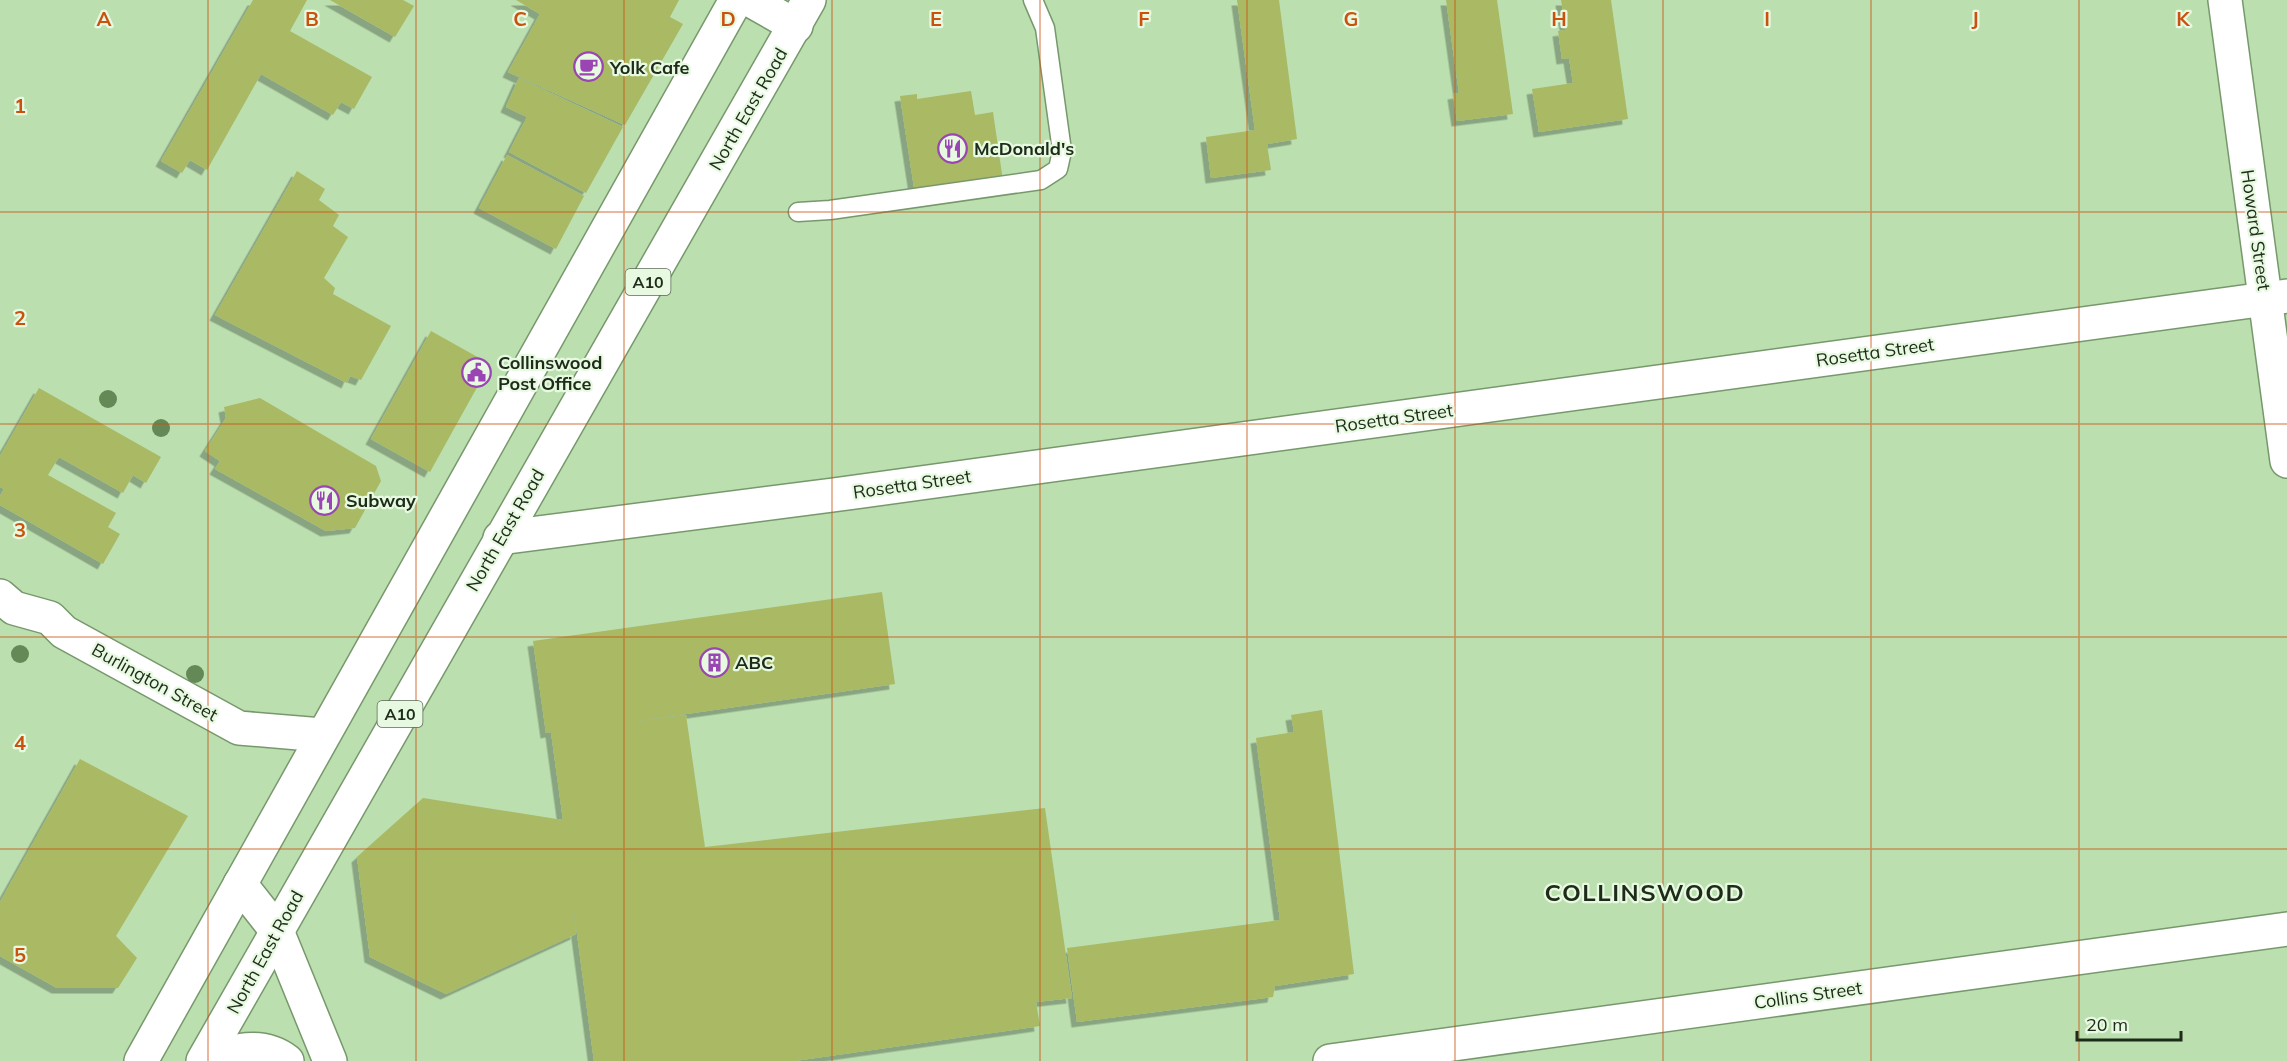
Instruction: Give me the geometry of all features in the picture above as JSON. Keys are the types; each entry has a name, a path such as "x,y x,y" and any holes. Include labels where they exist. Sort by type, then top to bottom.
{"main road":[{"path":"141,1061 736,0"},
{"path":"750,0 802,13"},
{"name":"Howard Street","path":"2224,0 2276,298 2287,461"},
{"name":"North East Road","path":"204,1061 500,538 802,13"},
{"name":"Rosetta Street","path":"500,538 833,495 2276,298"},
{"name":"Burlington Street","path":"7,602 50,618 64,632 239,728 322,735"},
{"path":"240,884 277,931 330,1061"},
{"name":"Collins Street","path":"1329,1061 2287,929"},
{"path":"204,1061 239,1049 256,1049 269,1051 287,1061"}],"lane":[{"path":"798,212 830,210 1041,180 1058,169 1062,151 1045,28 1033,0"}],"building":[{"path":"253,0 307,0 290,31 372,77 354,109 341,102 333,115 261,74 207,170 190,160 182,173 161,161"},
{"path":"330,0 403,0 414,6 395,37"},
{"path":"516,0 679,0 670,17 683,24 625,125 508,72 540,14"},
{"path":"1237,0 1279,0 1297,139 1267,144 1271,170 1211,178 1206,137 1255,130"},
{"path":"1446,0 1497,0 1513,114 1457,121 1453,94 1459,93"},
{"path":"1561,0 1611,0 1628,119 1539,132 1532,89 1573,83 1569,58 1562,59 1558,31 1566,30"},
{"path":"519,78 623,127 586,193 509,152 527,117 506,107"},
{"name":"McDonald's","path":"971,91 975,115 993,112 1003,181 915,194 900,96 917,94 917,99"},
{"path":"507,155 584,196 556,249 479,208"},
{"path":"297,171 325,189 319,200 339,215 333,226 348,237 324,278 335,288 333,294 391,326 361,380 350,376 347,383 215,315"},
{"path":"431,331 490,364 430,472 371,439"},
{"path":"39,388 161,457 146,483 133,475 123,493 59,457 48,475 116,513 108,527 120,534 103,564 0,505 0,496 4,489 0,487 0,456"},
{"path":"260,398 376,466 381,481 355,528 326,531 215,469 220,461 205,451 226,418 224,407"},
{"path":"882,592 895,684 623,723 686,715 705,847 1045,808 1072,998 1036,1002 1040,1026 794,1061 594,1061 573,904 576,934 446,994 370,957 357,857 423,798 563,820 551,732 546,733 533,641"},
{"path":"1322,710 1354,974 1275,986 1273,997 1077,1022 1067,948 1280,920 1256,738 1294,732 1291,715"},
{"path":"80,759 188,816 116,936 137,958 118,988 57,988 0,956 0,902"}],"place":[{"name":"Yolk Cafe","path":"589,67"},
{"name":"McDonald's","path":"953,148"},
{"name":"Collinswood Post Office","path":"477,372"},
{"name":"Subway","path":"325,500"},
{"name":"ABC","path":"714,662"}],"district":[{"name":"COLLINSWOOD","path":"1645,892"}]}
